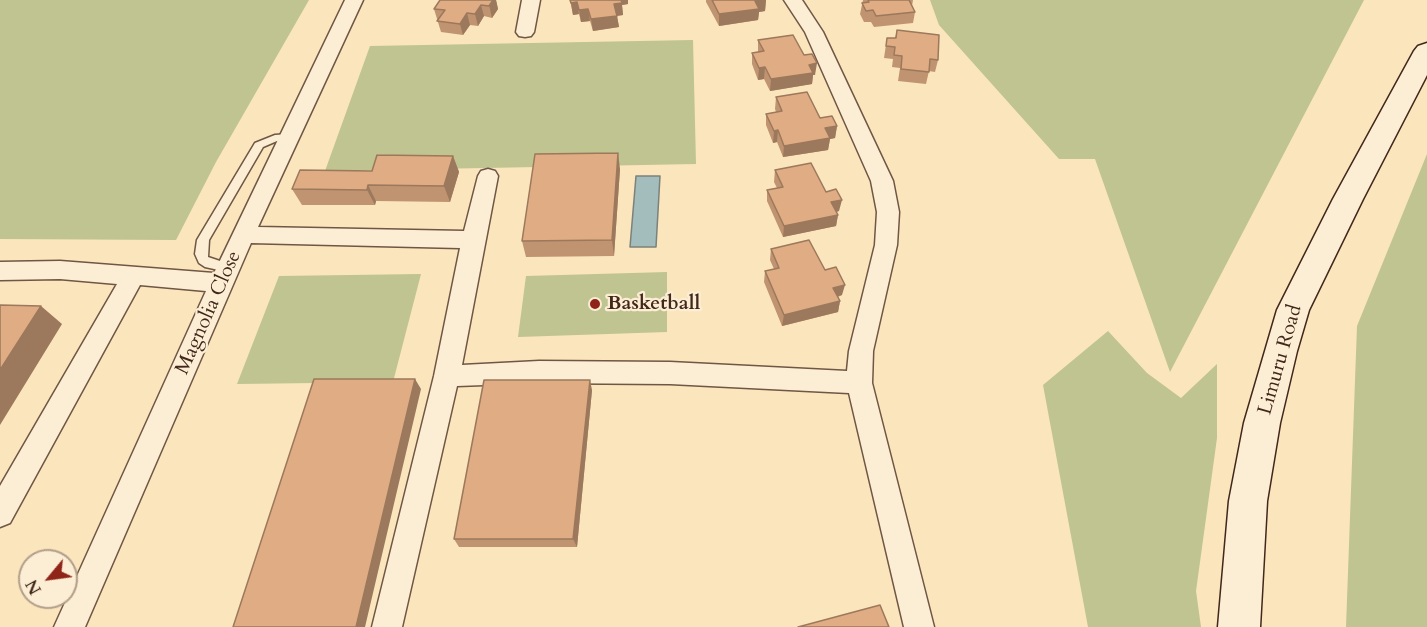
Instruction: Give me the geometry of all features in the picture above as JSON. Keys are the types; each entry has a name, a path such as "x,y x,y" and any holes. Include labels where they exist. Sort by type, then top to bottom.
{"main road":[{"name":"Limuru Road","path":"1239,627 1248,501 1262,423 1293,310 1348,199 1427,51"}],"street":[{"name":"Magnolia Close","path":"69,627 225,275 354,0"},
{"path":"525,32 531,0"},
{"path":"793,0 814,32 882,181 888,212 886,245 861,351 859,383 919,627"},
{"path":"387,627 447,376 473,240 488,176"},
{"path":"245,236 473,240"},
{"path":"0,271 60,270 133,276 225,275"},
{"path":"0,513 133,276"},
{"path":"447,376 539,372 670,373 859,383"}],"lane":[{"path":"225,275 217,267 203,260 201,254 203,240 259,146 275,138 290,137"}],"green space":[{"path":"0,0 309,0 216,162 176,240 0,239"},
{"path":"930,0 1364,0 1170,372 1095,159 1059,159 939,25"},
{"path":"693,40 696,164 325,171 370,46"},
{"path":"1427,154 1427,627 1346,627 1357,326"},
{"name":"Basketball","path":"667,272 667,332 518,337 526,276"},
{"path":"421,274 393,382 237,384 279,276"},
{"path":"1108,331 1147,373 1181,398 1217,364 1217,438 1196,591 1201,627 1088,627 1043,385"}],"water":[{"path":"636,176 660,176 656,247 630,247"}],"building":[{"path":"440,0 493,0 489,6 481,5 475,14 467,13 460,24 437,21 445,10 434,9"},
{"path":"570,0 621,0 622,3 614,4 617,16 591,19 588,9 579,10 577,2 571,3"},
{"path":"712,0 764,0 755,1 759,9 719,14"},
{"path":"868,0 909,0 915,12 876,16 873,10 866,11 862,3 869,2"},
{"path":"897,30 939,35 938,60 930,59 929,72 901,69 902,56 894,55 895,47 886,46 887,38 896,38"},
{"path":"793,35 804,55 812,54 817,63 809,65 813,73 771,79 765,67 759,68 752,53 764,51 758,40"},
{"path":"807,92 820,118 832,116 837,126 825,128 830,138 784,146 778,130 774,131 766,114 782,111 776,97"},
{"path":"618,153 612,240 522,241 535,154"},
{"path":"377,155 453,156 444,186 368,185 367,190 292,189 300,170 372,171"},
{"path":"811,163 826,192 836,189 842,200 831,202 838,215 784,226 767,190 783,187 775,170"},
{"path":"809,240 825,270 836,267 845,285 833,288 840,301 784,315 765,271 779,268 771,249"},
{"path":"0,305 41,306 0,370"},
{"path":"314,379 415,379 356,627 233,627"},
{"path":"484,380 590,380 573,539 454,539"},
{"path":"880,605 889,627 798,627"}],"place":[{"name":"Basketball","path":"595,304"}]}
